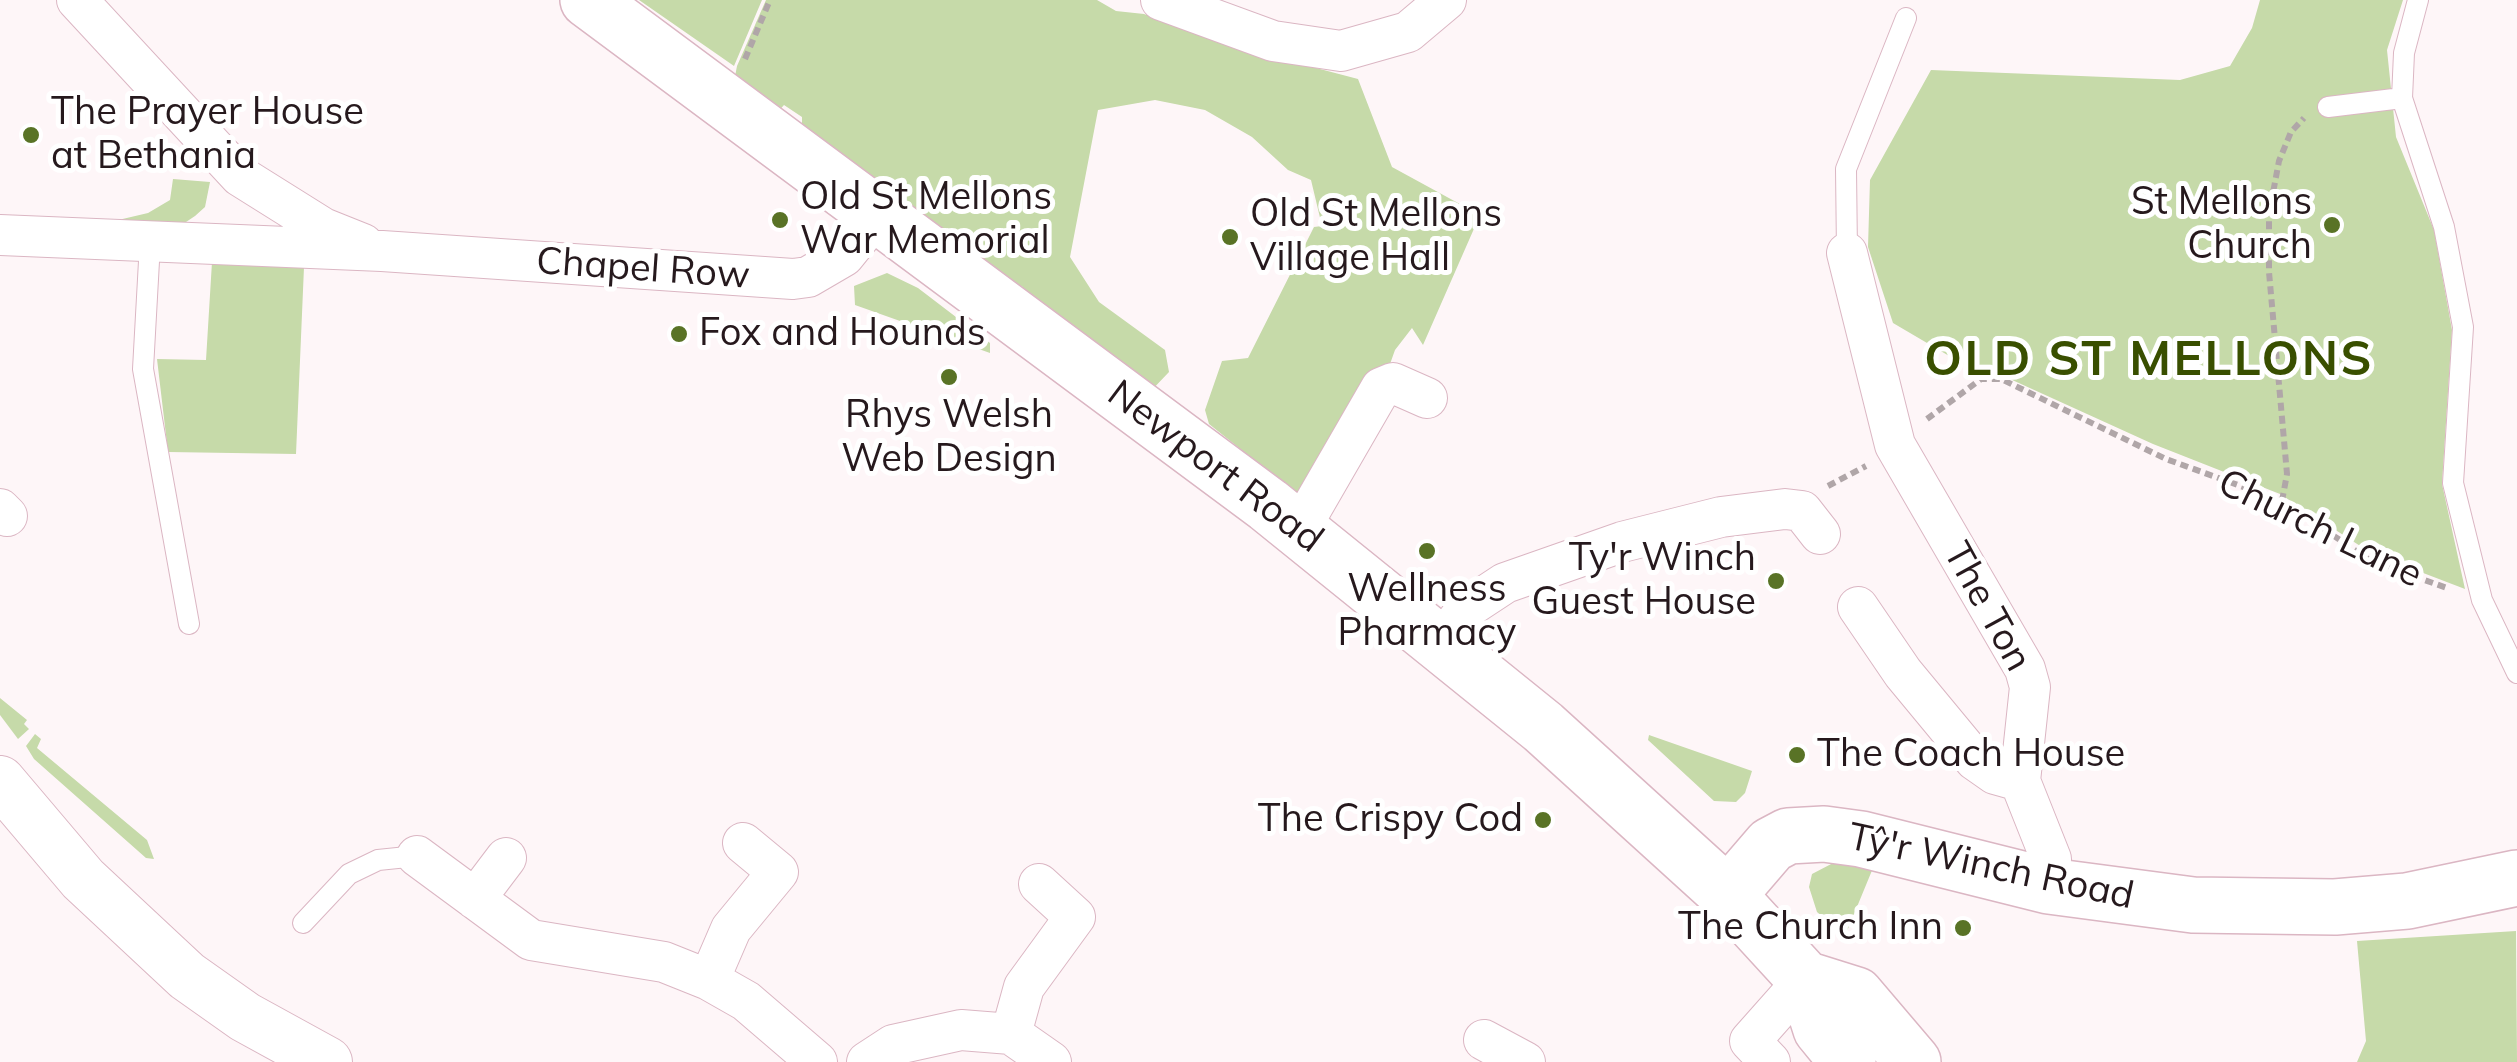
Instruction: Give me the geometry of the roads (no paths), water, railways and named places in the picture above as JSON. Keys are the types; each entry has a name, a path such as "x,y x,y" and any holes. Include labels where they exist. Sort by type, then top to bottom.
{"main road":[{"name":"Newport Road","path":"588,0 1300,530 1581,759 1728,895 1805,978 1821,1029 1848,1062"},
{"name":"Tŷ'r Winch Road","path":"1728,895 1759,854 1788,836 1801,834 1861,839 2050,886 2192,905 2284,908 2407,900 2517,878"},
{"name":"Newport Road","path":"1805,978 1856,996 1914,1062"}],"street":[{"path":"77,0 240,176 323,228 382,251"},
{"path":"1162,0 1273,40 1341,51 1408,32 1446,0"},
{"path":"212,246 237,203 240,176"},
{"name":"Chapel Row","path":"382,251 793,280 808,277 844,256 878,214"},
{"path":"0,235 382,251"},
{"name":"The Ton","path":"1847,253 1895,445 2025,669 2030,687 2020,782 2052,858 2050,886"},
{"path":"1300,530 1382,388 1393,383 1427,398"},
{"path":"1440,643 1460,616 1482,596 1554,563 1721,517 1762,510 1811,522"},
{"path":"1858,607 1904,673 1975,760 1995,774 2020,782"},
{"path":"0,781 84,879 187,976 245,1017 328,1062"},
{"path":"709,980 731,930 778,872 743,842"},
{"path":"417,856 531,940 664,962 709,980 746,1001 817,1062"},
{"path":"475,899 506,858"},
{"path":"1011,1034 1024,988 1075,917 1039,884"},
{"path":"1750,1055 1805,978"},
{"path":"867,1062 893,1045 960,1030 1011,1034 1051,1062"},
{"path":"1484,1040 1525,1062"}],"lane":[{"name":"Church Lane","path":"2418,0 2401,71 2402,98 2444,227 2463,328 2453,483 2482,600 2517,673"},
{"path":"1847,253 1846,169 1906,18"},
{"path":"2328,107 2402,98"},
{"path":"150,243 143,369 189,624"},
{"path":"303,923 348,874 378,860 417,856"}],"place":[{"name":"The Prayer House at Bethania","path":"31,135"},
{"name":"Old St Mellons War Memorial","path":"780,220"},
{"name":"St Mellons Church","path":"2332,225"},
{"name":"Old St Mellons Village Hall","path":"1230,237"},
{"name":"Fox and Hounds","path":"679,334"},
{"name":"Rhys Welsh Web Design","path":"949,377"},
{"name":"Wellness Pharmacy","path":"1427,551"},
{"name":"Ty'r Winch Guest House","path":"1776,581"},
{"name":"The Coach House","path":"1797,755"},
{"name":"The Crispy Cod","path":"1543,820"},
{"name":"The Church Inn","path":"1963,928"}],"district":[{"name":"OLD ST MELLONS","path":"2149,361"}]}
